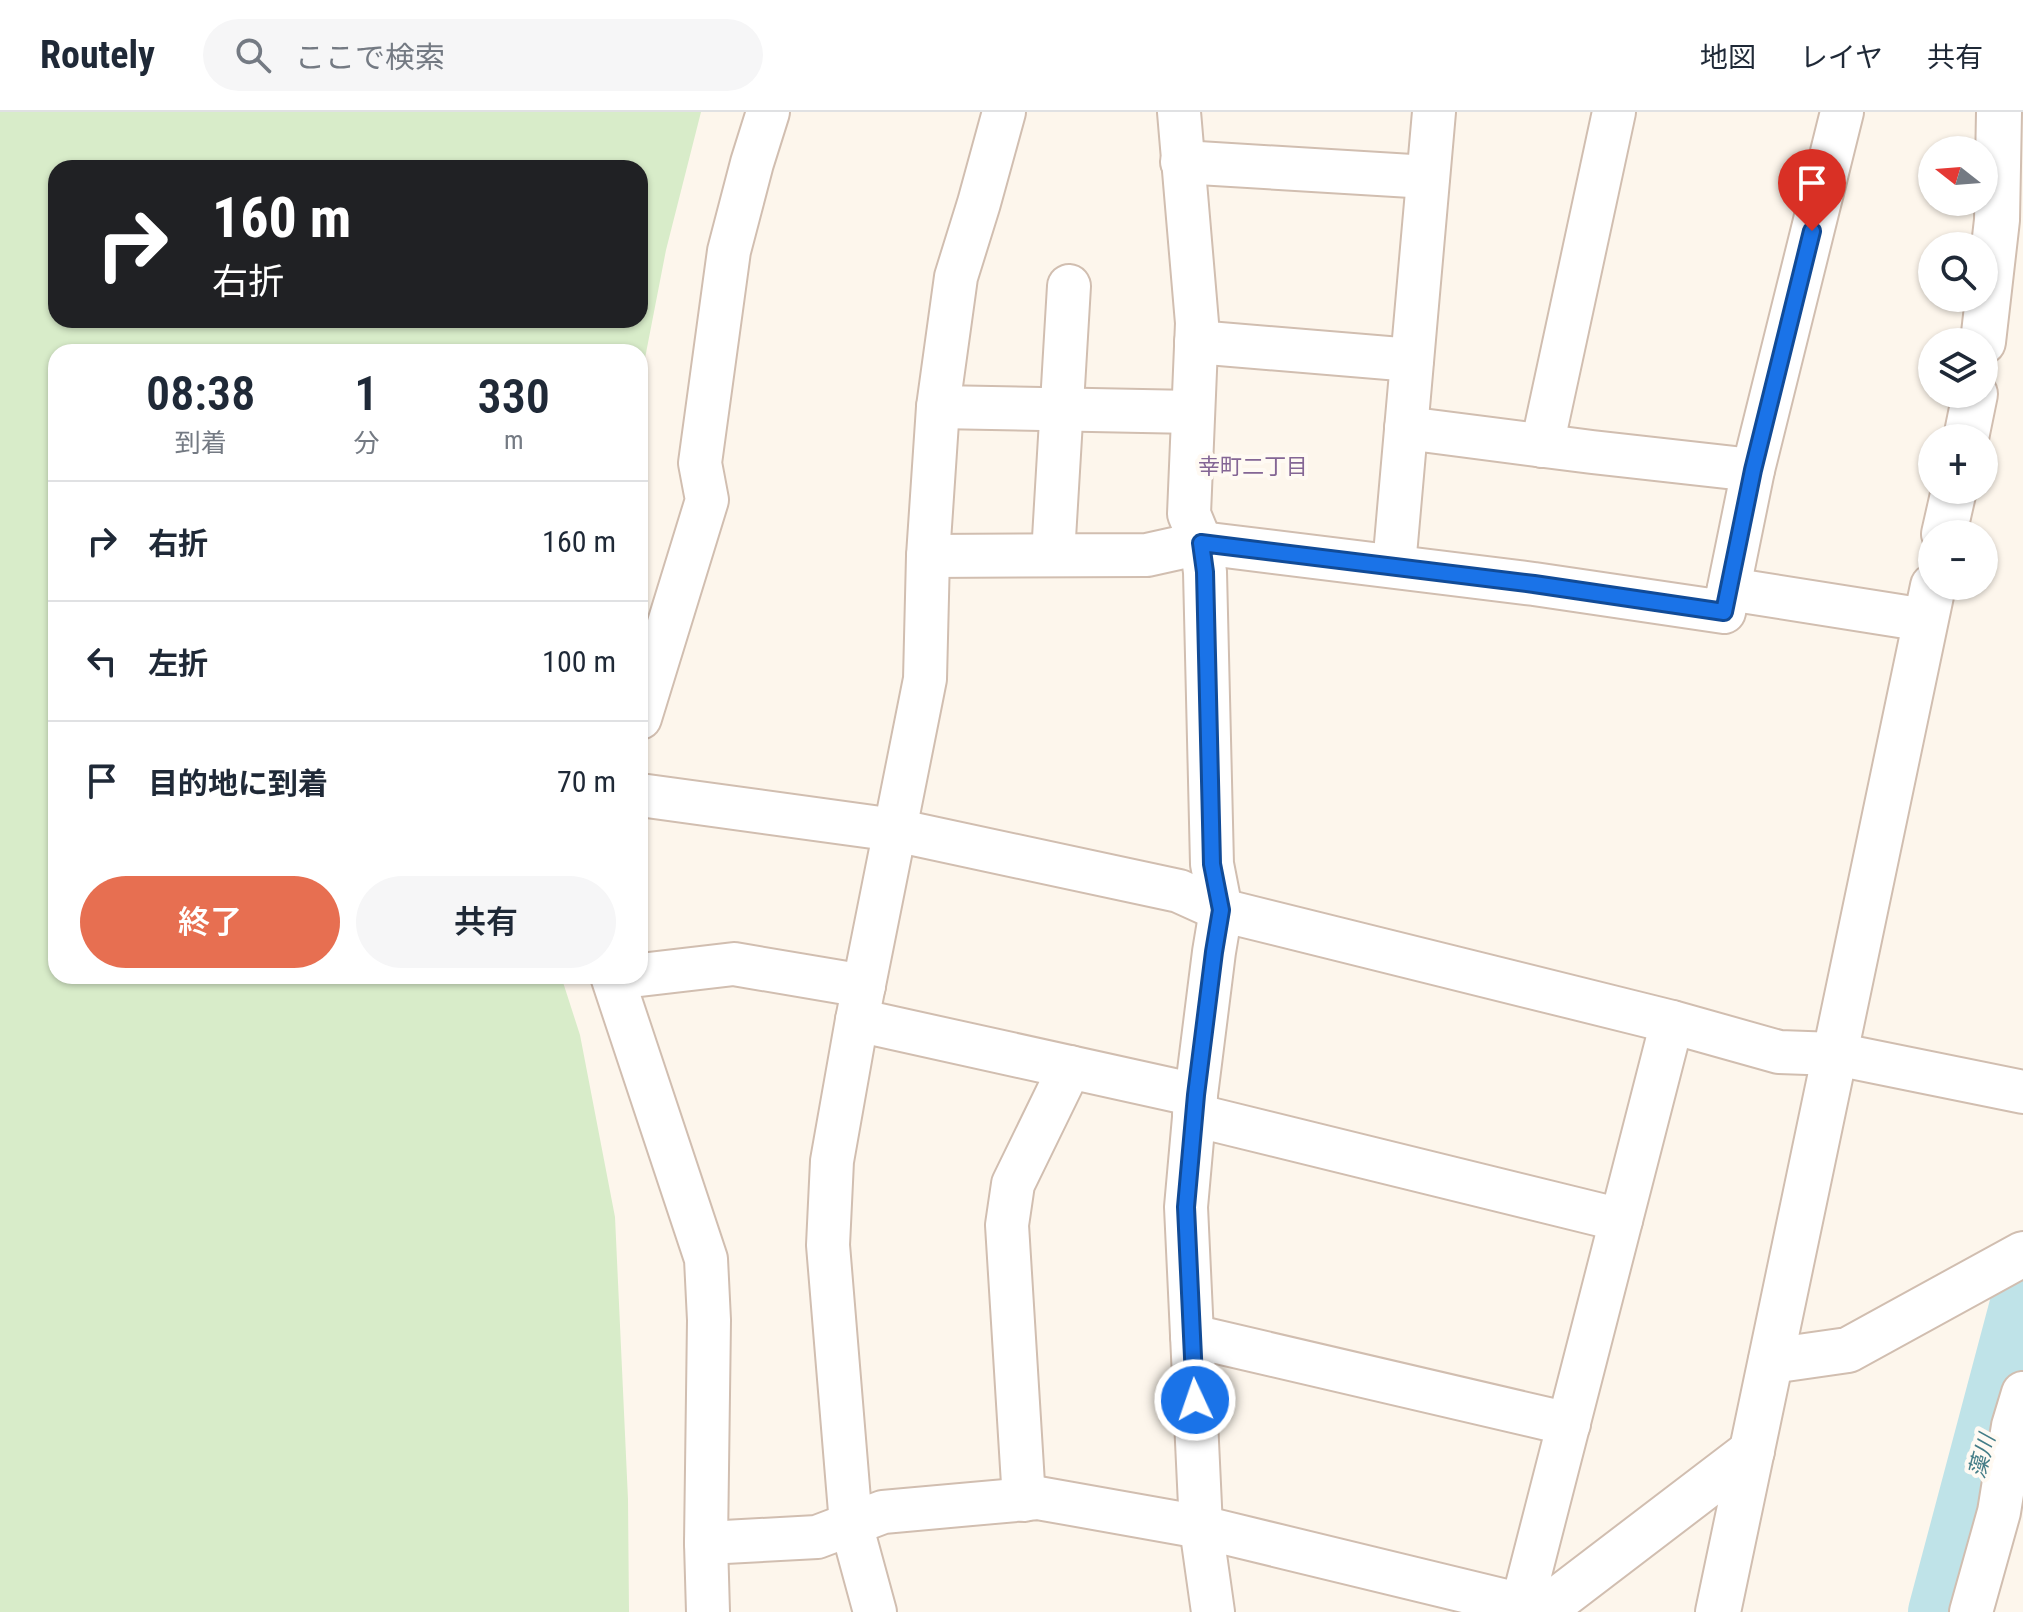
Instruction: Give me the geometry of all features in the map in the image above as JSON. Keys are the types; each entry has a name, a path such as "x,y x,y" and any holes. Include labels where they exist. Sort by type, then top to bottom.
{"street":[{"path":"648,692 707,500 700,463 729,251 768,112"},
{"path":"875,1612 851,1524 828,1245 832,1161 860,1003 925,679 928,556 938,407 956,277 1004,112"},
{"path":"1179,112 1197,323 1189,514 1201,543 1205,572 1212,864 1221,910 1195,1105 1186,1207 1201,1527 1213,1612"},
{"path":"1394,566 1434,112"},
{"path":"1542,446 1614,112"},
{"path":"928,556 1147,555 1201,543 1534,584 1724,612 1753,470 1842,112"},
{"path":"1985,328 1997,220 1999,112"},
{"path":"1182,162 1428,177"},
{"path":"1053,555 1069,286"},
{"path":"1196,342 1412,360"},
{"path":"938,407 1193,412"},
{"path":"1406,428 1753,470"},
{"path":"1718,1612 1929,603 1729,589"},
{"path":"648,796 895,830 1179,891 1221,910 1672,1022 1779,1052 1836,1054 2023,1092"},
{"path":"648,973 734,964 1195,1105 1621,1220"},
{"path":"625,984 706,1259 709,1320 708,1612"},
{"path":"1532,1610 1569,1424 1672,1022"},
{"path":"1024,1500 1007,1225 1013,1184 1070,1067"},
{"path":"1771,1361 1848,1350 2021,1255"},
{"path":"1192,1336 1569,1424"},
{"path":"1971,1612 1999,1512 2013,1426 2023,1393"},
{"path":"706,1543 817,1537 883,1512 1038,1498 1201,1527 1532,1610 1752,1451"}],"green space":[{"path":"0,112 701,112 666,250 648,344 48,344 48,984 564,984 580,1035 615,1217 628,1499 629,1612 0,1612"}],"waterway":[{"name":"藻川","path":"1940,1612 2023,1300"}],"district":[{"name":"幸町二丁目","path":"1253,466"}],"route":[{"path":"1195,1400 1186,1207 1196,1095 1221,910 1212,864 1205,572 1201,543 1534,584 1724,612 1753,470 1812,231"}]}
